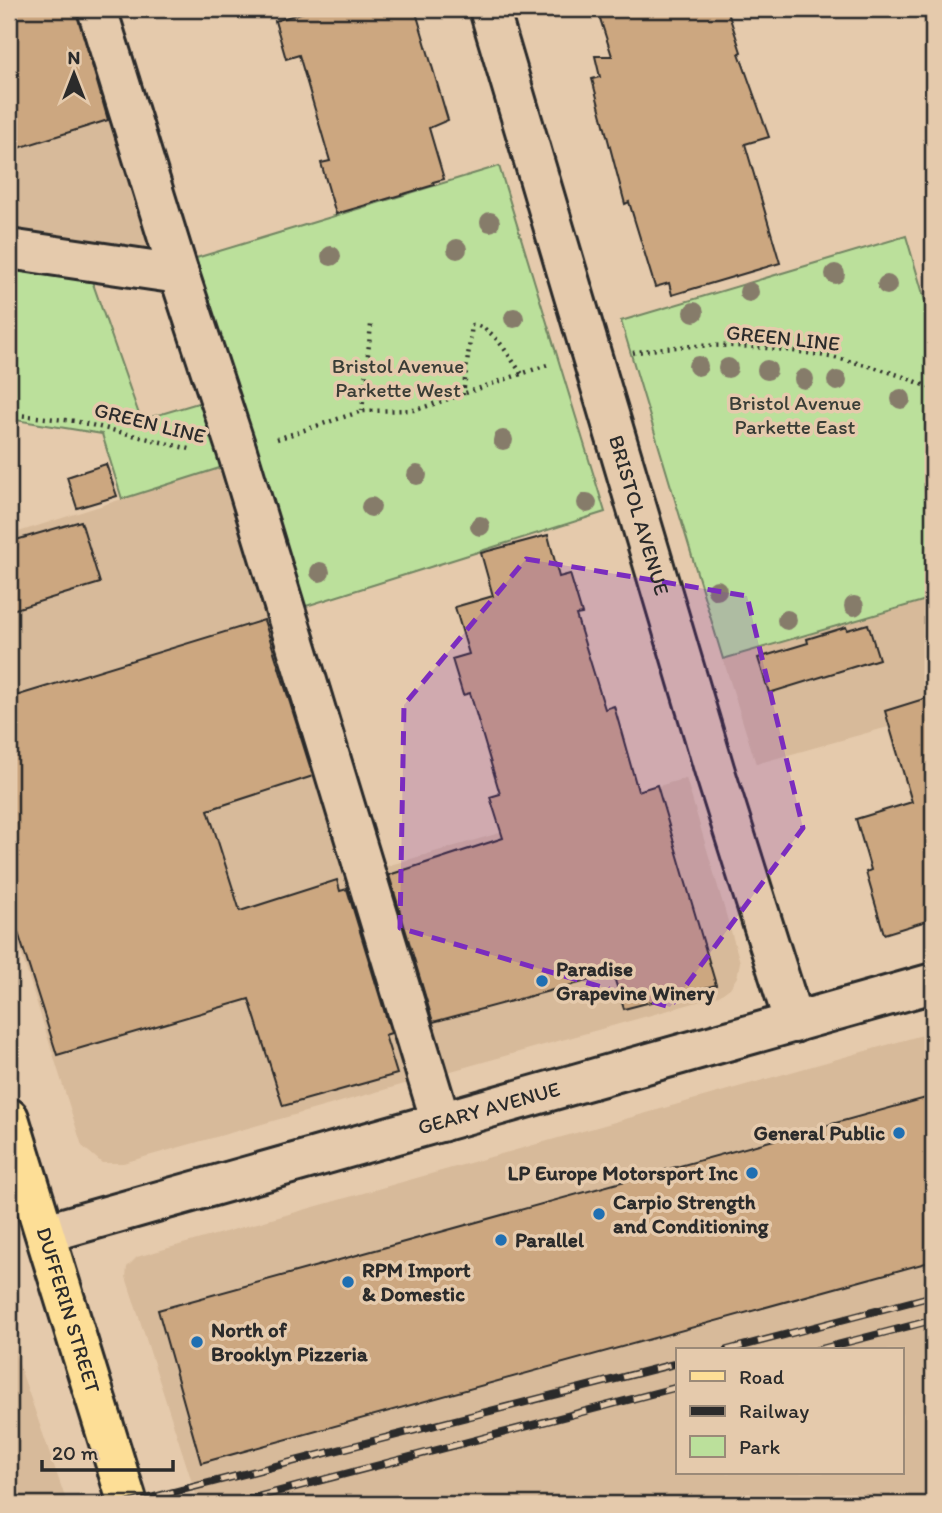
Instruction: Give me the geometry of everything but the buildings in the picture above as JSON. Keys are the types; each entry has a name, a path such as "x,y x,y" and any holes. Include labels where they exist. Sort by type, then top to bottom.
{"main road":[{"name":"DUFFERIN STREET","path":"9,1118 15,1157 46,1233 128,1504"}],"street":[{"path":"97,9 237,451 441,1122"},
{"name":"BRISTOL AVENUE","path":"489,9 715,772 793,1023"},
{"path":"9,248 179,274"},
{"name":"GEARY AVENUE","path":"46,1233 933,984"}],"path":[{"path":"463,395 472,324 482,325 492,331 522,374"},
{"path":"362,411 371,325"},
{"name":"GREEN LINE","path":"626,354 681,347 778,349 878,368 933,389"},
{"name":"GREEN LINE","path":"9,414 75,421 176,444 206,454 237,451 362,411 416,410 554,363"}],"highlighted area":[{"path":"526,559 747,596 803,828 670,1007 400,928 404,705"}],"shaded area":[{"path":"9,9 86,9 174,292 9,268"},
{"path":"229,465 380,868 686,778 740,962 737,977 730,988 719,996 123,1163 102,1163 82,1146 9,915 9,535"},
{"path":"933,598 933,880 888,727 756,764 723,659"},
{"path":"933,1032 933,1504 199,1504 126,1277 127,1267 137,1257"},
{"path":"9,1336 67,1503 68,1504 9,1504"}],"green space":[{"name":"Bristol Avenue Parkette West","path":"499,166 605,512 303,607 193,259"},
{"name":"Bristol Avenue Parkette East","path":"906,236 933,328 933,598 723,659 621,321"},
{"path":"9,268 92,281 141,420 208,400 229,465 122,499 102,434 9,419"}],"railway":[{"path":"735,1348 933,1296"},
{"path":"825,1348 933,1320"},
{"path":"127,1504 676,1364"},
{"path":"230,1504 676,1388"}],"place":[{"name":"Paradise Grapevine Winery","path":"542,981"},
{"name":"General Public","path":"899,1133"},
{"name":"LP Europe Motorsport Inc","path":"752,1173"},
{"name":"Carpio Strength and Conditioning","path":"599,1214"},
{"name":"Parallel","path":"501,1240"},
{"name":"RPM Import & Domestic","path":"348,1282"},
{"name":"North of Brooklyn Pizzeria","path":"197,1342"}]}
